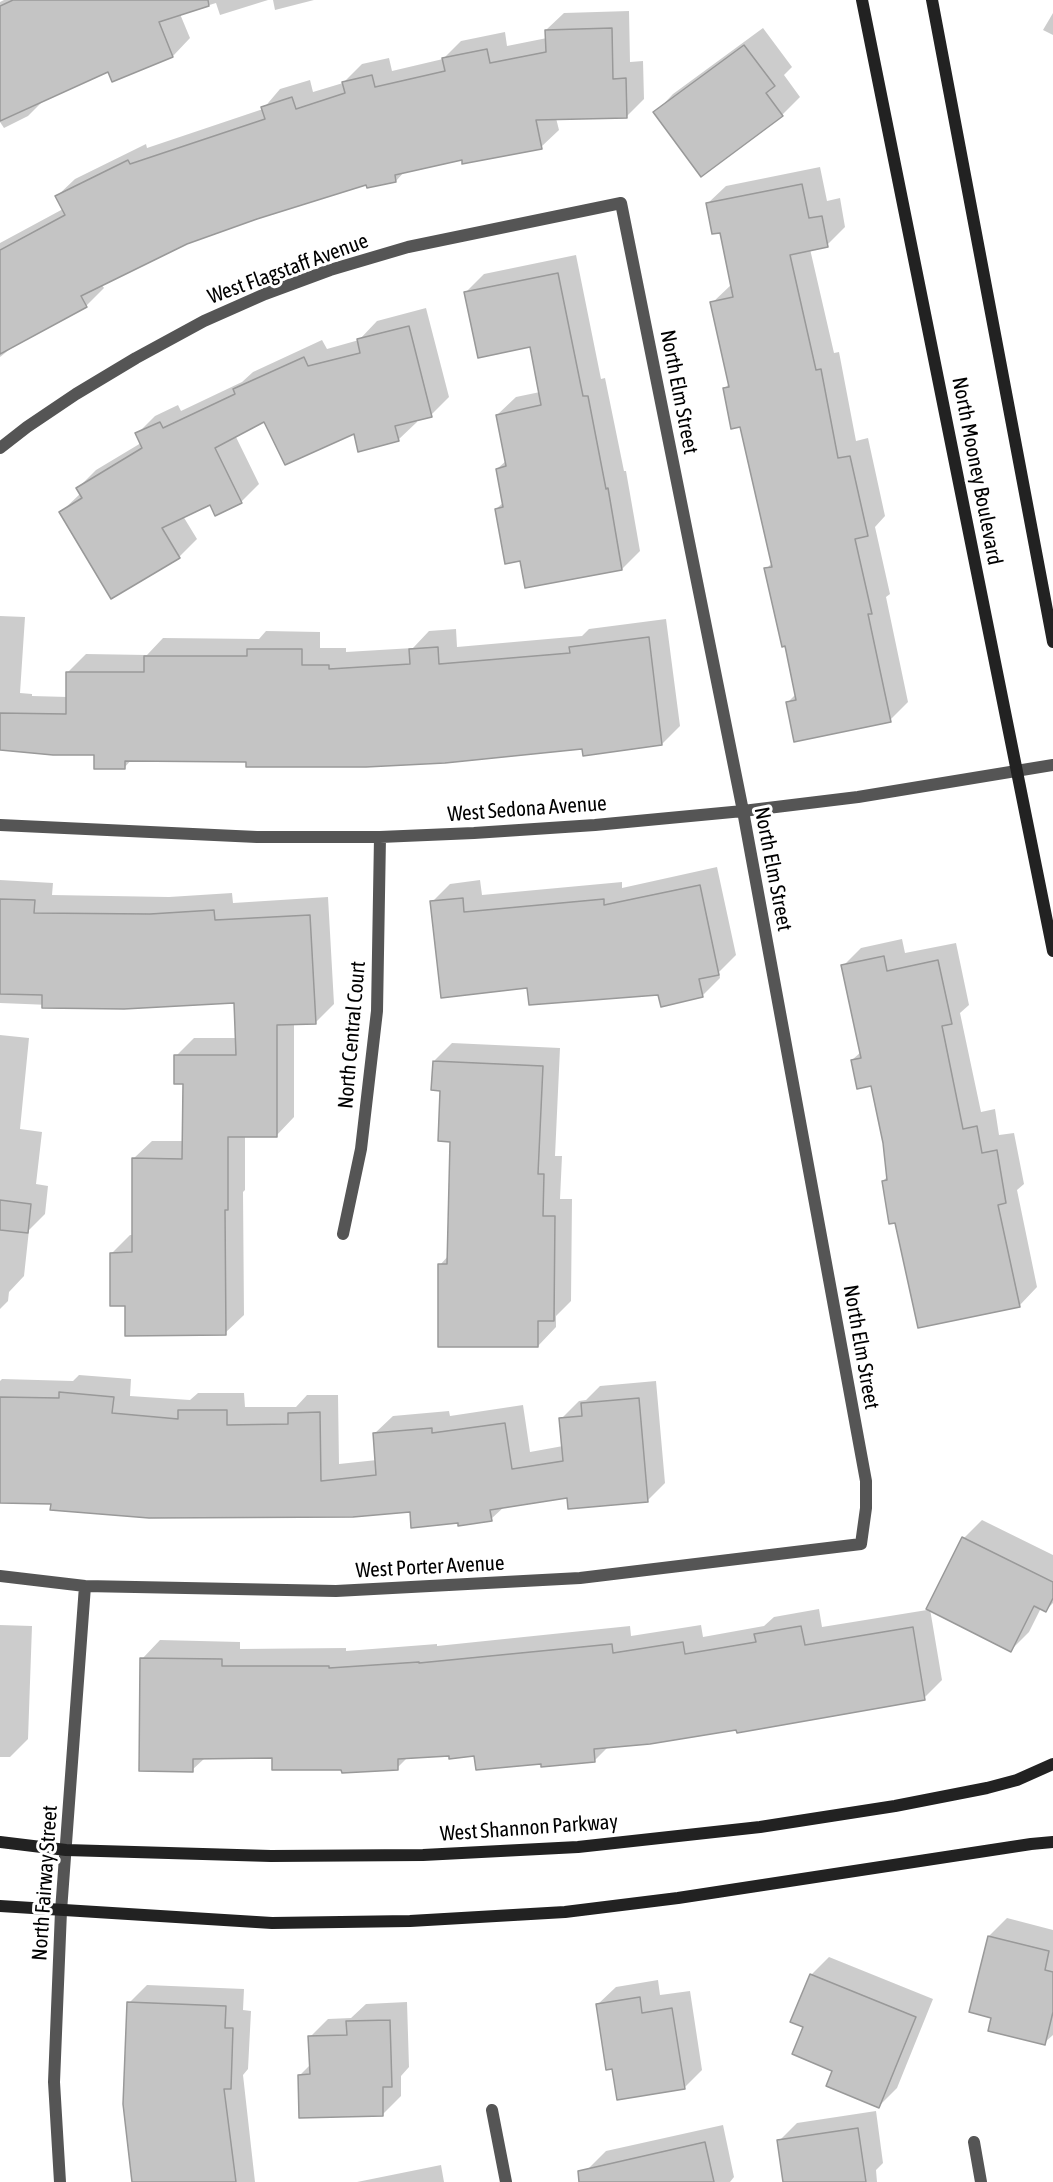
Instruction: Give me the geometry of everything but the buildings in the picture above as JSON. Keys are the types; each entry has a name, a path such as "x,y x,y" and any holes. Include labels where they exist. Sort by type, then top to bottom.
{"street":[{"name":"North Mooney Boulevard","path":"862,0 1053,951"},
{"name":"North Mooney Boulevard","path":"932,0 1053,642"},
{"name":"West Flagstaff Avenue","path":"0,448 76,394 136,358 204,321 265,294 330,270 408,247 621,203"},
{"name":"North Elm Street","path":"621,203 743,811 866,1481 866,1508 861,1544"},
{"name":"West Sedona Avenue","path":"0,825 257,837 380,837 474,833 595,825 743,811 858,797 1053,765"},
{"name":"North Central Court","path":"343,1234 361,1149 377,1011 380,837"},
{"name":"West Porter Avenue","path":"0,1576 85,1586 336,1591 580,1578 861,1544"},
{"name":"North Fairway Street","path":"60,2182 54,2082 61,1911 85,1586"},
{"name":"West Shannon Parkway","path":"0,1842 66,1850 283,1856 423,1855 578,1847 760,1827 895,1806 987,1788 1017,1780 1053,1764"},
{"path":"0,1906 272,1923 411,1921 565,1912 678,1898 1053,1842"},
{"path":"492,2110 506,2182"},
{"path":"974,2142 981,2182"}]}
